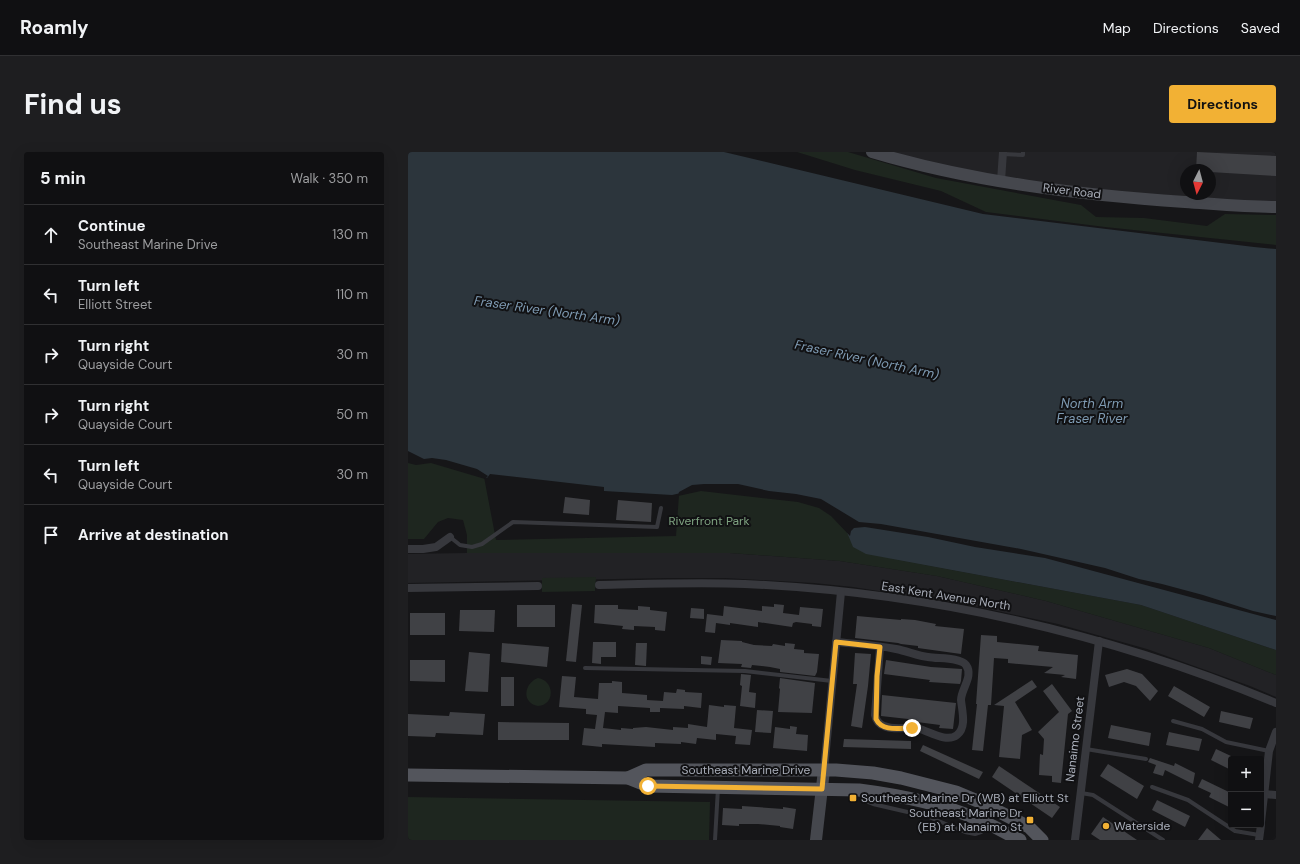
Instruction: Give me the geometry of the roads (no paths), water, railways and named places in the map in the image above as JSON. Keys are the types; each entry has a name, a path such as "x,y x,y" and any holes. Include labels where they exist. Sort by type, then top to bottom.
{"main road":[{"name":"Southeast Marine Drive","path":"628,778 646,770 824,770 894,776 930,784 956,792 980,802 1028,827 1042,840"},
{"name":"Southeast Marine Drive","path":"408,775 628,778 648,786 859,790 927,802 976,818 1020,840"}],"street":[{"name":"River Road","path":"872,152 951,173 1088,193 1137,199 1276,207"},
{"path":"1001,180 1003,153"},
{"path":"408,549 436,547 450,537"},
{"name":"East Kent Avenue North","path":"599,585 731,584 841,592 943,606 1009,618 1099,641 1200,673 1276,703"},
{"path":"408,588 538,586"},
{"path":"816,840 841,592"},
{"name":"Nanaimo Street","path":"1075,840 1099,641"},
{"path":"836,642 880,647 896,649 928,657 957,660 967,666 968,677 961,696 963,725 958,735 954,737 944,737 919,729 885,727 877,722 875,715 880,647"},
{"path":"1276,732 1270,751 1264,794 1276,795"},
{"path":"1259,838 1260,828"}],"lane":[{"path":"1003,153 1022,155 1023,152"},
{"path":"450,537 460,545 472,547 482,544 513,522 657,527 661,508"},
{"path":"585,668 745,671 833,681"},
{"path":"1173,721 1202,729 1226,742 1270,751"},
{"path":"1086,750 1146,759"},
{"path":"1152,787 1188,800 1235,831 1259,838"},
{"path":"715,840 718,788"},
{"path":"1081,792 1093,795 1163,840"}],"water":[{"name":"North Arm Fraser River","path":"408,152 724,152 983,214 1276,249 1276,650 1141,605 866,554 853,547 844,525 820,506 798,501 699,489 672,495 604,491 604,487 490,474 487,478 431,461 408,461"}],"place":[{"name":"Southeast Marine Dr (WB) at Elliott St","path":"853,798"},
{"name":"Southeast Marine Dr (EB) at Nanaimo St","path":"1030,820"},
{"name":"Waterside","path":"1106,826"}],"water label":[{"name":"Fraser River (North Arm)","path":"547,310"},
{"name":"Fraser River (North Arm)","path":"867,359"}],"park label":[{"name":"Riverfront Park","path":"709,521"}]}
